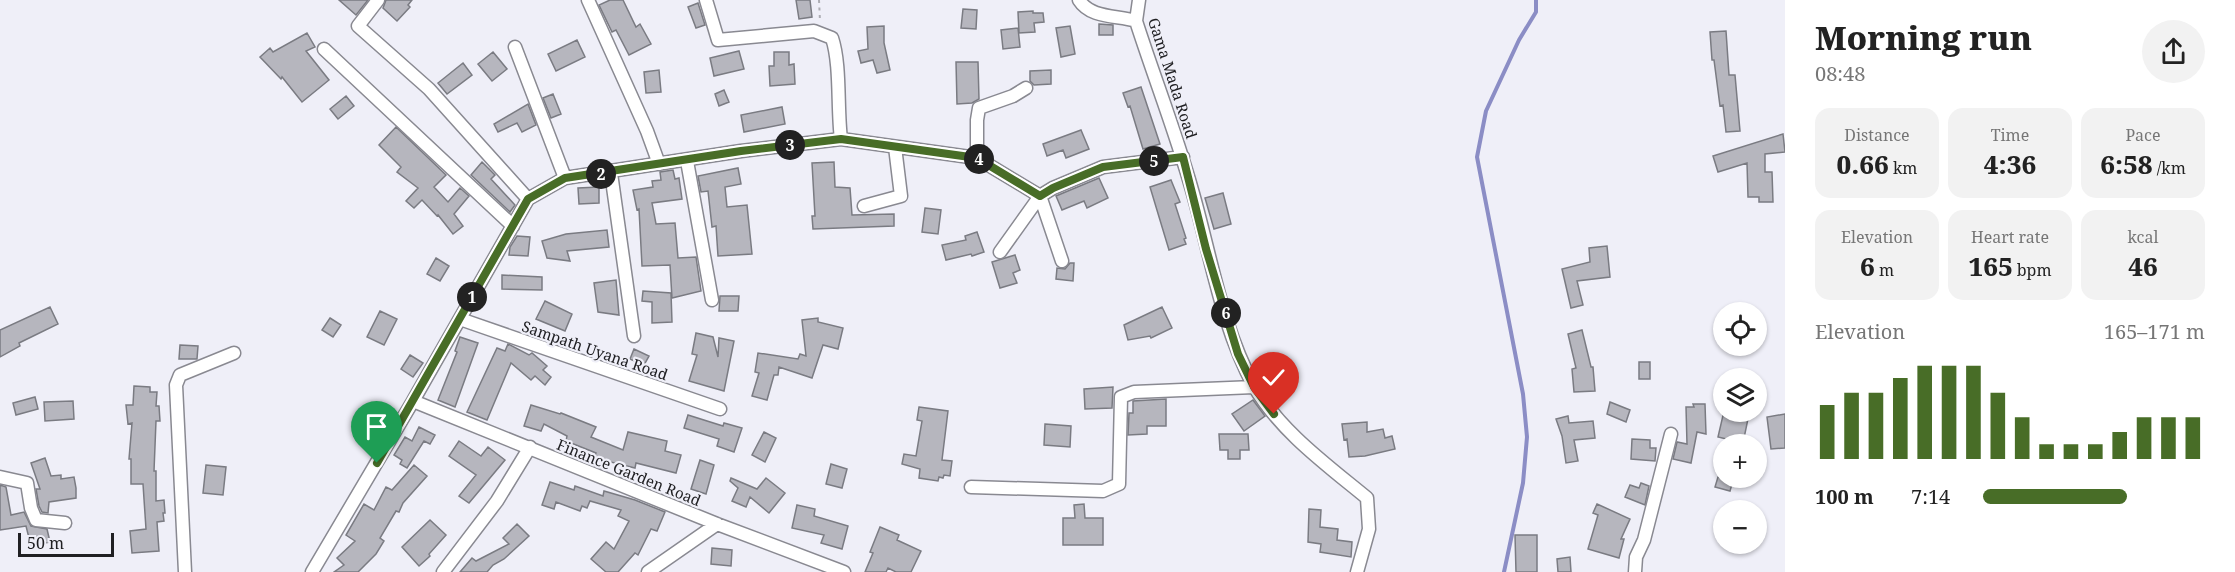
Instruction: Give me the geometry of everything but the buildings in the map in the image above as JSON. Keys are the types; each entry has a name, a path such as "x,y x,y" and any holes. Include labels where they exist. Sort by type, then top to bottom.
{"street":[{"path":"378,0 358,26 429,89 528,199"},
{"path":"588,0 647,131 659,165"},
{"path":"706,0 718,40 814,31 832,38 836,49 841,139"},
{"path":"1079,0 1081,4 1099,14 1136,21"},
{"name":"Gama Mada Road","path":"1139,0 1136,21 1183,157 1206,249 1238,354 1254,387 1274,414 1302,443 1367,498 1369,529 1357,572"},
{"path":"515,47 565,178"},
{"path":"324,49 513,226"},
{"path":"977,158 979,108 1012,96 1026,88"},
{"path":"312,572 528,199 565,178 741,151 841,139 977,158 1040,196 1062,261"},
{"path":"864,206 901,196 895,147"},
{"path":"1000,252 1040,196 1053,188 1103,167 1183,157"},
{"path":"687,161 712,300"},
{"path":"611,172 634,336"},
{"name":"Sampath Uyana Road","path":"460,319 720,409"},
{"path":"185,572 176,385 180,375 234,353"},
{"path":"971,487 1102,491 1119,484 1121,396 1134,392 1254,387"},
{"name":"Finance Garden Road","path":"413,401 717,524 844,572"},
{"path":"1635,572 1636,557 1644,540 1671,434"},
{"path":"444,572 497,501 530,447"},
{"path":"0,477 27,483 31,508 36,520 65,524"},
{"path":"648,572 717,524"}],"path":[{"path":"819,0 820,33"}],"waterway":[{"path":"1504,572 1523,483 1527,437 1523,394 1477,157 1486,111 1519,40 1536,12 1536,0"}],"route":[{"path":"377,463 528,199 565,178 741,151 841,139 977,158 1040,196 1053,188 1103,167 1183,157 1206,249 1238,354 1254,387 1274,414"}]}
